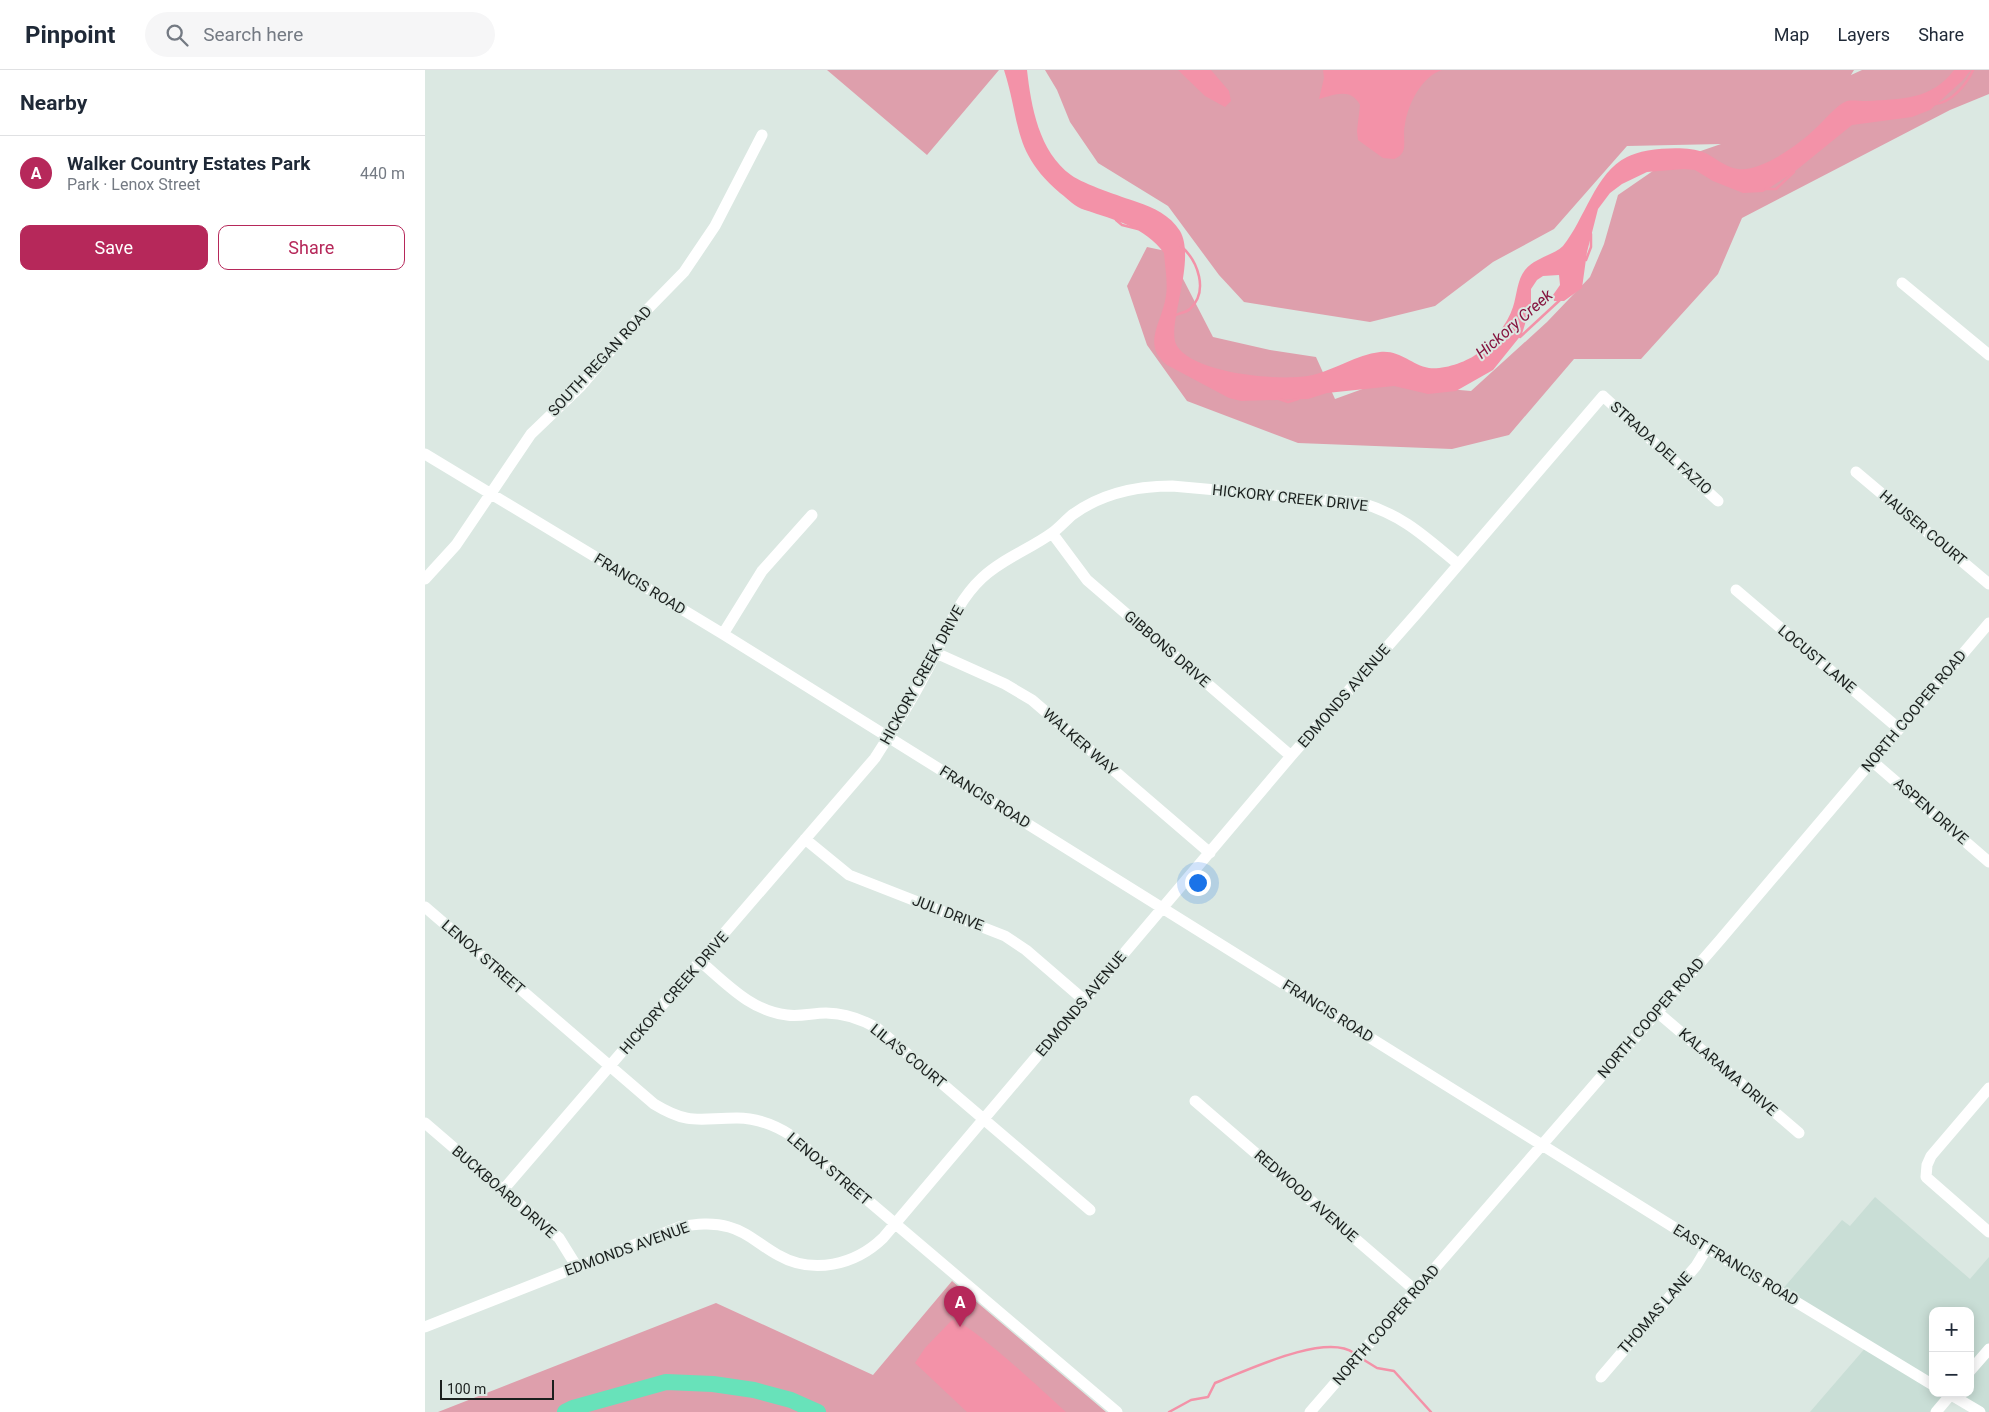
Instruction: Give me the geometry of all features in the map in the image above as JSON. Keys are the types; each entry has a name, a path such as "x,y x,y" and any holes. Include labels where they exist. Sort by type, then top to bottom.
{"highway":[{"path":"565,1412 573,1408 666,1382 713,1384 754,1390 791,1400 818,1412"}],"street":[{"name":"SOUTH REGAN ROAD","path":"425,579 456,545 531,434 581,386 637,320 684,272 715,226 762,135"},
{"path":"1902,283 1989,355"},
{"name":"STRADA DEL FAZIO","path":"1603,396 1718,501"},
{"name":"EDMONDS AVENUE","path":"425,1327 679,1227 711,1223 742,1232 778,1256 808,1266 833,1265 853,1258 870,1249 895,1224 985,1120 1162,907 1291,756 1417,614 1603,396"},
{"name":"FRANCIS ROAD","path":"425,454 723,634 1541,1145"},
{"name":"HAUSER COURT","path":"1856,472 1989,584"},
{"name":"HICKORY CREEK DRIVE","path":"503,1190 875,758 889,737 936,653 953,615 983,578 1052,533 1073,515 1099,499 1147,486 1172,486 1362,504 1386,511 1409,523 1458,564"},
{"path":"723,634 761,571 812,515"},
{"name":"GIBBONS DRIVE","path":"1052,533 1087,580 1291,756"},
{"name":"LOCUST LANE","path":"1736,590 1898,728"},
{"name":"NORTH COOPER ROAD","path":"1310,1412 1872,761 1989,622"},
{"name":"WALKER WAY","path":"936,653 1005,684 1032,700 1210,853"},
{"name":"ASPEN DRIVE","path":"1872,761 1989,862"},
{"name":"JULI DRIVE","path":"805,839 849,875 1005,936 1026,950 1083,1000"},
{"name":"LENOX STREET","path":"425,907 655,1104 678,1116 697,1120 737,1118 756,1120 784,1131 1117,1412"},
{"name":"LILA'S COURT","path":"701,962 743,998 765,1010 788,1016 840,1014 867,1022 886,1034 1090,1210"},
{"name":"KALARAMA DRIVE","path":"1656,1011 1799,1134"},
{"path":"1989,1088 1931,1156 1927,1165 1926,1177 1989,1232"},
{"name":"REDWOOD AVENUE","path":"1195,1101 1416,1291"},
{"name":"BUCKBOARD DRIVE","path":"425,1123 559,1238 577,1267"},
{"name":"EAST FRANCIS ROAD","path":"1541,1145 1929,1383"},
{"name":"THOMAS LANE","path":"1601,1377 1696,1266 1707,1248"},
{"path":"1974,1367 1989,1349"},
{"path":"1936,1412 1948,1397"},
{"path":"1956,1397 1980,1412"}],"shaded area":[{"path":"827,70 999,70 927,155"},
{"path":"1045,70 1854,70 1851,75 1862,70 1989,70 1989,94 1950,110 1742,218 1718,274 1641,359 1574,359 1509,435 1452,449 1298,443 1187,401 1147,345 1127,286 1147,247 1175,253 1181,275 1213,337 1270,350 1316,357 1335,399 1379,383 1471,391 1547,322 1590,277 1604,244 1618,195 1663,164 1721,144 1627,146 1554,229 1493,262 1435,306 1370,322 1244,302 1219,275 1168,206 1098,163 1070,122 1057,90"},
{"path":"1875,1197 1970,1279 1989,1257 1989,1412 1982,1412 1958,1397 1974,1397 1974,1307 1929,1307 1929,1380 1781,1291 1842,1220 1850,1226"},
{"path":"952,1281 1106,1412 438,1412 716,1303 873,1375"},
{"path":"1867,1346 1929,1384 1929,1397 1943,1397 1933,1412 1810,1412"}],"water":[{"path":"1004,70 1027,70 1034,113 1044,141 1060,165 1071,175 1085,183 1143,204 1166,216 1180,231 1184,244 1185,259 1174,337 1177,346 1186,356 1201,363 1240,374 1299,377 1313,375 1363,356 1380,352 1394,353 1429,368 1441,368 1455,365 1484,349 1507,320 1513,307 1520,278 1525,270 1534,262 1563,246 1598,185 1616,164 1627,157 1643,151 1676,148 1703,152 1733,168 1748,169 1769,161 1791,148 1810,134 1835,109 1847,101 1891,100 1915,96 1936,87 1954,70 1971,70 1962,81 1930,110 1912,117 1852,125 1794,172 1763,192 1743,193 1713,181 1695,170 1684,169 1647,172 1622,184 1610,193 1598,209 1587,252 1582,288 1564,301 1554,301 1553,295 1560,285 1559,275 1543,276 1537,280 1531,289 1531,304 1522,334 1493,370 1456,391 1428,394 1394,386 1327,393 1308,399 1241,401 1229,398 1167,365 1159,357 1154,341 1166,296 1167,280 1164,253 1139,231 1118,221 1078,207 1045,178 1033,164 1020,136"},
{"path":"1178,70 1211,70 1229,91 1231,101 1225,107 1205,96"},
{"path":"1323,70 1442,70 1428,78 1417,92 1409,108 1404,127 1403,150 1401,155 1394,159 1383,158 1358,140 1357,131 1360,105 1356,99 1347,94 1336,94 1319,99 1324,78"},
{"path":"952,1320 961,1323 991,1345 1066,1412 967,1412 915,1363 925,1348"}],"waterway":[{"name":"Hickory Creek","path":"1935,104 1947,100 1958,92 1973,70"},
{"name":"Hickory Creek","path":"1766,189 1776,189 1794,172"},
{"name":"Hickory Creek","path":"1116,220 1122,225 1138,229"},
{"name":"Hickory Creek","path":"1586,260 1591,247 1591,234"},
{"name":"Hickory Creek","path":"1176,315 1187,311 1196,302 1200,285 1196,268 1187,252 1181,246"},
{"name":"Hickory Creek","path":"1520,337 1560,300"},
{"name":"Hickory Creek","path":"1279,399 1288,402 1298,399"},
{"path":"1169,1412 1191,1400 1208,1397 1215,1383 1288,1355 1325,1347 1341,1348 1354,1353"},
{"path":"1364,1360 1377,1368 1394,1371 1431,1412"}],"place":[{"name":"Walker Country Estates Park","path":"960,1327"}]}
